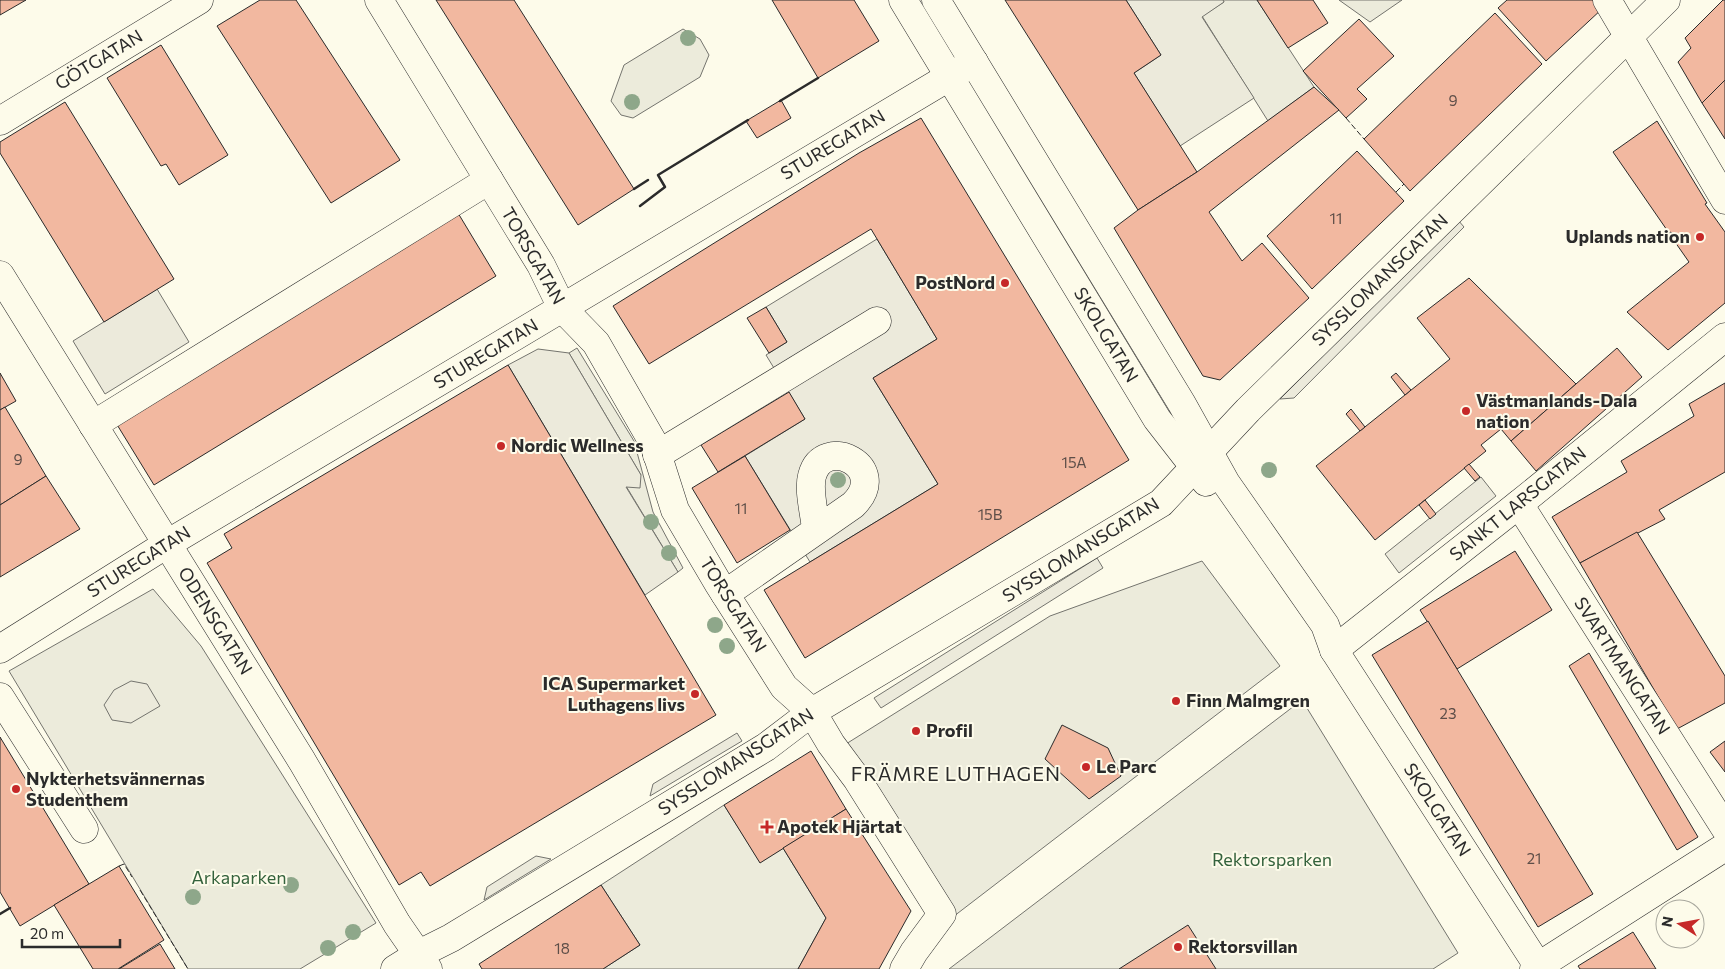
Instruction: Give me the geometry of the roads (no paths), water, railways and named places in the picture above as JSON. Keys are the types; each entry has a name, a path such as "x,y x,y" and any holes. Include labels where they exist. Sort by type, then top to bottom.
{"street":[{"name":"GÖTGATAN","path":"0,120 199,0"},
{"name":"TORSGATAN","path":"379,0 541,265 562,308 596,344 654,444 675,510 725,594 784,687 812,712 831,744 857,779 942,914 914,963"},
{"name":"SKOLGATAN","path":"903,0 1157,420 1201,460"},
{"name":"SKOLGATAN","path":"936,0 1182,404 1201,460 1216,494 1304,629 1334,650 1537,968"},
{"path":"1607,0 1725,200"},
{"name":"SYSSLOMANSGATAN","path":"395,969 423,962 451,938 766,747 812,712 1161,503 1248,410 1666,0"},
{"name":"STUREGATAN","path":"0,649 167,544 974,62"},
{"path":"93,425 489,180"},
{"name":"ODENSGATAN","path":"0,275 302,761 398,924 423,962"},
{"path":"657,455 877,321"},
{"name":"SANKT LARSGATAN","path":"1334,650 1519,504 1725,337"},
{"name":"SVARTMANGATAN","path":"1519,504 1725,828"},
{"path":"725,594 816,530"},
{"path":"0,697 84,829"},
{"path":"1537,968 1725,846"}],"place":[{"name":"Uplands nation","path":"1700,237"},
{"name":"PostNord","path":"1005,283"},
{"name":"Västmanlands-Dala nation","path":"1466,411"},
{"name":"Nordic Wellness","path":"501,446"},
{"name":"ICA Supermarket Luthagens livs","path":"695,694"},
{"name":"Finn Malmgren","path":"1176,701"},
{"name":"Profil","path":"916,731"},
{"name":"Le Parc","path":"1086,767"},
{"name":"Nykterhetsvännernas Studenthem","path":"16,789"},
{"name":"Apotek Hjärtat","path":"767,827"},
{"name":"Rektorsvillan","path":"1178,947"}],"district":[{"name":"FRÄMRE LUTHAGEN","path":"956,774"}],"park label":[{"name":"Rektorsparken","path":"1272,860"},
{"name":"Arkaparken","path":"239,878"}]}
